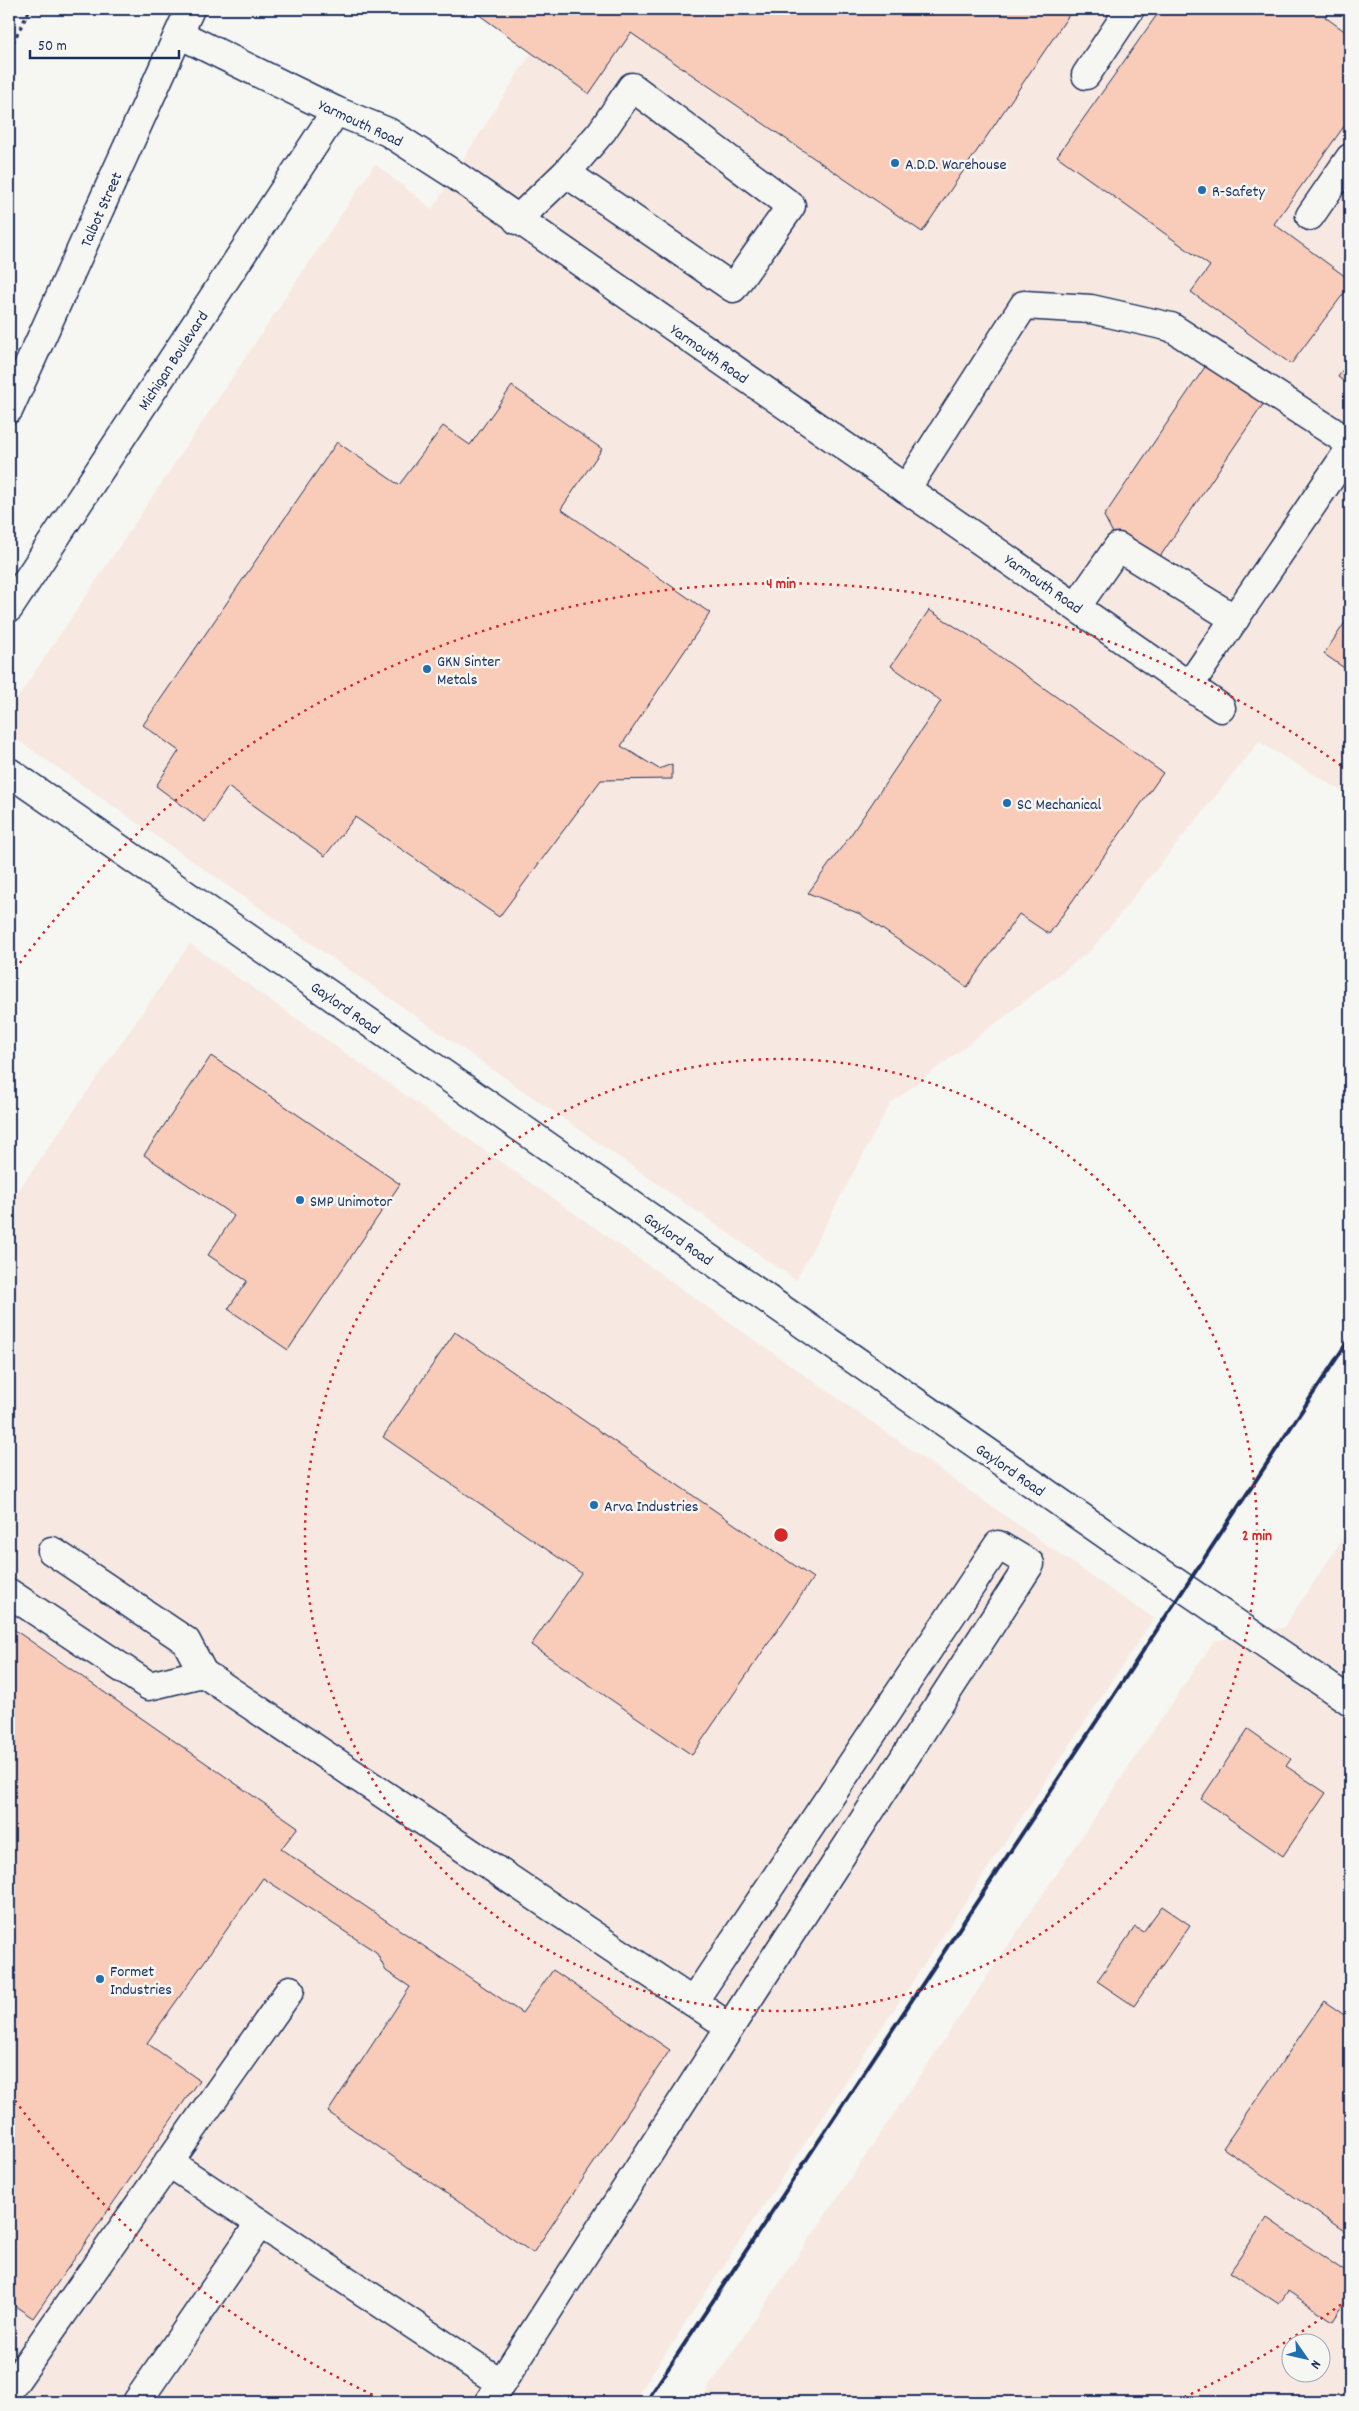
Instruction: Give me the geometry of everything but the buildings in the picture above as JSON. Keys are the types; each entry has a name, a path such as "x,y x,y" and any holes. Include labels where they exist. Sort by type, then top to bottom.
{"street":[{"name":"Talbot Street","path":"9,409 190,9"},
{"path":"1086,76 1130,9"},
{"name":"Yarmouth Road","path":"179,34 336,112 363,120 388,132 1077,606 1221,708"},
{"path":"517,220 566,173 602,131 632,87 791,206 733,288 566,173"},
{"name":"Michigan Boulevard","path":"9,608 336,112"},
{"path":"1310,216 1350,158"},
{"path":"906,489 1024,305 1091,309 1170,327 1350,443"},
{"path":"1189,686 1350,449"},
{"path":"1077,606 1118,547 1235,619"},
{"name":"Gaylord Road","path":"9,772 1121,1545 1350,1701"},
{"path":"168,2162 260,2223 495,2393 1030,1564 998,1545 693,2002"},
{"path":"52,1551 186,1641 203,1674 730,2027"},
{"path":"9,1593 149,1686 203,1674"},
{"path":"9,2390 290,1990"},
{"path":"137,2402 260,2223"}],"path":[{"path":"9,50 30,9"}],"shaded area":[{"path":"559,9 1350,9 1350,796 1259,742 1091,950 890,1104 796,1280 9,734 9,711 375,164 432,209"},
{"path":"190,944 1118,1595 1154,1618 633,2402 9,2402 9,1204"},
{"path":"1350,1528 1350,2402 699,2402 1214,1641 1284,1627"}],"railway":[{"path":"646,2402 1350,1338"}],"place":[{"name":"A.D.D. Warehouse","path":"895,163"},
{"name":"R-Safety","path":"1202,190"},
{"name":"GKN Sinter Metals","path":"427,669"},
{"name":"SC Mechanical","path":"1007,803"},
{"name":"SMP Unimotor","path":"300,1200"},
{"name":"Arva Industries","path":"594,1505"},
{"name":"Formet Industries","path":"100,1979"}]}
